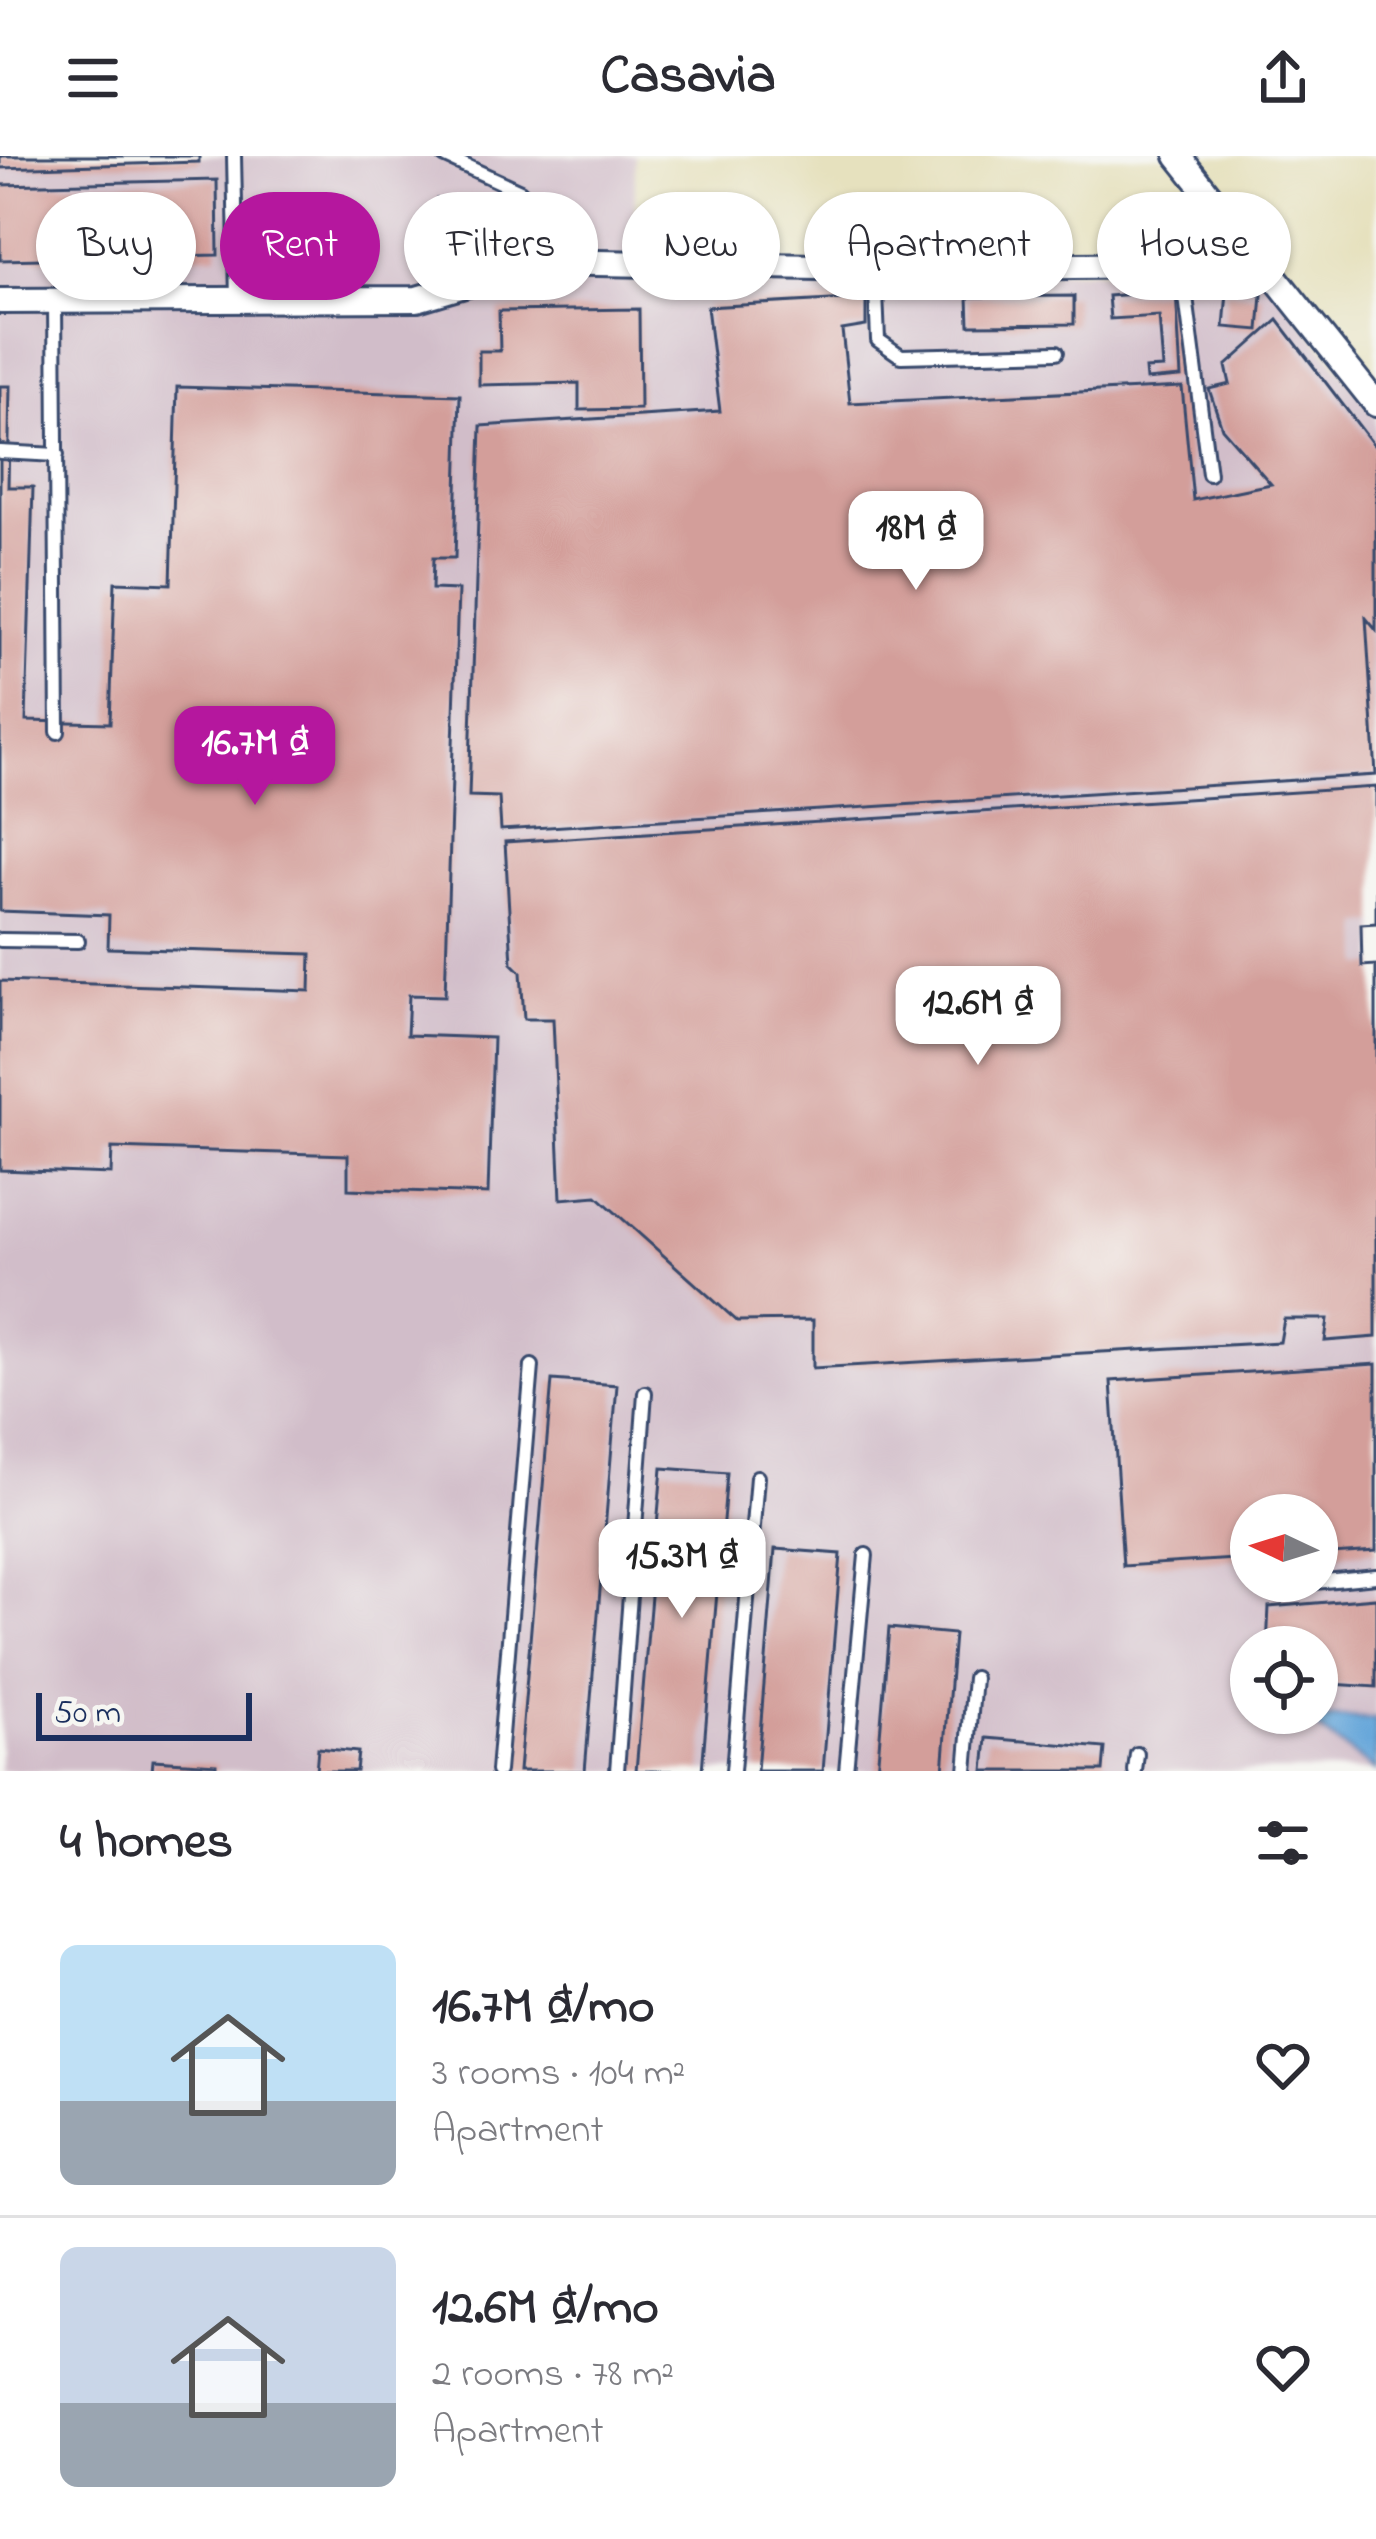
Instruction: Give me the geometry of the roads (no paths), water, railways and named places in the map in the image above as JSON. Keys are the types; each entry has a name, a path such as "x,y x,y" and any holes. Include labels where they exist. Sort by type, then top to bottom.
{"street":[{"path":"1178,156 1207,192"},
{"path":"598,263 804,267"},
{"path":"1291,298 1376,404"},
{"path":"0,301 404,299"}],"lane":[{"path":"234,156 237,301"},
{"path":"444,156 522,192"},
{"path":"55,300 58,732"},
{"path":"876,300 878,340 901,356 1057,352"},
{"path":"1186,300 1209,474"},
{"path":"0,452 56,455"},
{"path":"0,940 78,941"},
{"path":"498,1771 532,1366"},
{"path":"617,1771 645,1393"},
{"path":"733,1771 757,1477"},
{"path":"846,1771 866,1555"},
{"path":"1338,1580 1376,1576"},
{"path":"966,1771 974,1678"},
{"path":"1136,1771 1137,1754"}],"water":[{"path":"1338,1717 1376,1719 1376,1771 1325,1734 1338,1734"}]}
